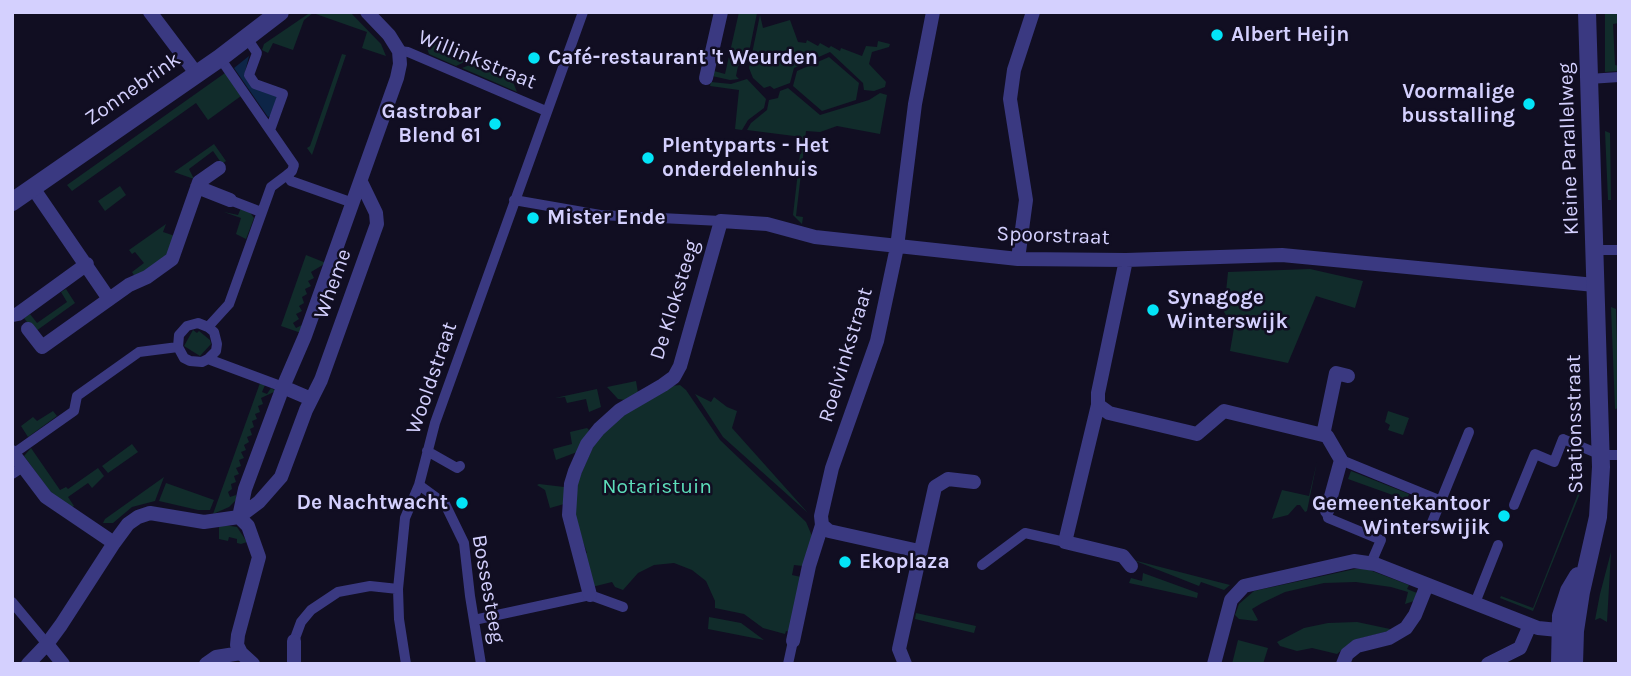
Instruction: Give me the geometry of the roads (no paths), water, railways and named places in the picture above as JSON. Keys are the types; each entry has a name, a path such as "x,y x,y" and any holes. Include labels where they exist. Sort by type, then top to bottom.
{"street":[{"path":"150,12 196,73"},
{"name":"Zonnebrink","path":"12,202 219,58 280,12"},
{"name":"Willinkstraat","path":"367,12 389,35 399,51 408,52 546,111"},
{"name":"Wooldstraat","path":"406,664 399,619 398,589 405,518 419,485 435,424 583,12"},
{"path":"706,78 722,12"},
{"name":"Roelvinkstraat","path":"788,664 809,566 822,525 821,516 832,468 877,341 897,247 915,104 933,12"},
{"path":"1018,258 1026,200 1010,99 1014,71 1033,12"},
{"name":"Kleine Parallelweg","path":"1587,12 1595,285"},
{"path":"247,38 257,53 249,75 255,84 283,94 270,130"},
{"name":"Wheme","path":"239,517 246,489 283,387 295,362 397,78 399,51"},
{"path":"208,327 229,304 271,187 292,171 294,165 219,58"},
{"path":"1589,79 1619,77"},
{"path":"28,329 42,347 129,285 147,277 172,259 199,182 219,167"},
{"path":"283,178 353,203"},
{"name":"Wheme","path":"239,517 259,502 281,477 321,380 377,224 376,214 361,182"},
{"path":"197,187 261,212"},
{"path":"33,188 109,299"},
{"name":"Spoorstraat","path":"514,200 600,215 767,224 800,235 1018,258 1126,260 1282,255 1595,285"},
{"name":"De Kloksteeg","path":"590,595 569,515 571,484 575,471 587,444 605,423 631,402 674,377 680,366 721,220"},
{"path":"1595,250 1619,250"},
{"path":"1065,542 1098,405 1098,393 1126,260"},
{"path":"13,315 87,264"},
{"name":"Stationsstraat","path":"1560,664 1598,517 1610,455 1595,285"},
{"path":"198,323 208,327 214,332 216,351 202,362 184,358 178,347 179,335 187,326 198,323"},
{"path":"114,543 46,497 17,471 13,453 74,411 77,396 139,352 178,347"},
{"path":"208,359 311,399"},
{"path":"1323,435 1336,373 1348,376"},
{"path":"1098,405 1109,413 1197,434 1224,411 1323,435 1341,460 1441,501"},
{"path":"1432,525 1469,432"},
{"path":"1514,505 1535,454 1554,462 1563,439 1610,455"},
{"path":"428,451 457,468 460,466"},
{"path":"1341,460 1327,511 1328,518 1381,540 1371,563"},
{"path":"905,664 899,649 935,487 948,479 974,482"},
{"name":"Bossesteeg","path":"419,485 445,505 456,522 464,543 481,664"},
{"path":"28,664 47,644 128,524 150,513 204,522 239,517 248,526 259,557 237,645 253,664"},
{"path":"822,525 829,531 919,551"},
{"path":"982,565 1025,533 1123,556 1131,566"},
{"path":"1475,603 1498,545"},
{"path":"1214,664 1231,600 1244,586 1354,561 1371,563 1530,625 1567,631"},
{"path":"1343,664 1347,654 1357,646 1389,638 1406,628 1415,615 1427,584"},
{"path":"294,664 294,641 301,622 311,611 338,592 370,586 398,589"},
{"path":"474,620 590,595 624,607"},
{"path":"12,602 63,664"},
{"path":"1488,664 1520,648 1530,625"},
{"name":"Stationsstraat","path":"1567,631 1573,664"},
{"path":"206,664 216,657 241,653"}],"water":[{"path":"249,56 244,76 278,96 272,115 268,117 234,68"}],"place":[{"name":"Albert Heijn","path":"1217,35"},
{"name":"Café-restaurant 't Weurden","path":"534,58"},
{"name":"Voormalige busstalling","path":"1529,104"},
{"name":"Gastrobar Blend 61","path":"495,124"},
{"name":"Plentyparts - Het onderdelenhuis","path":"648,158"},
{"name":"Mister Ende","path":"533,218"},
{"name":"Synagoge Winterswijk","path":"1153,310"},
{"name":"De Nachtwacht","path":"462,503"},
{"name":"Gemeentekantoor Winterswijik","path":"1504,516"},
{"name":"Ekoplaza","path":"845,562"}],"park label":[{"name":"Notaristuin","path":"657,487"}]}
